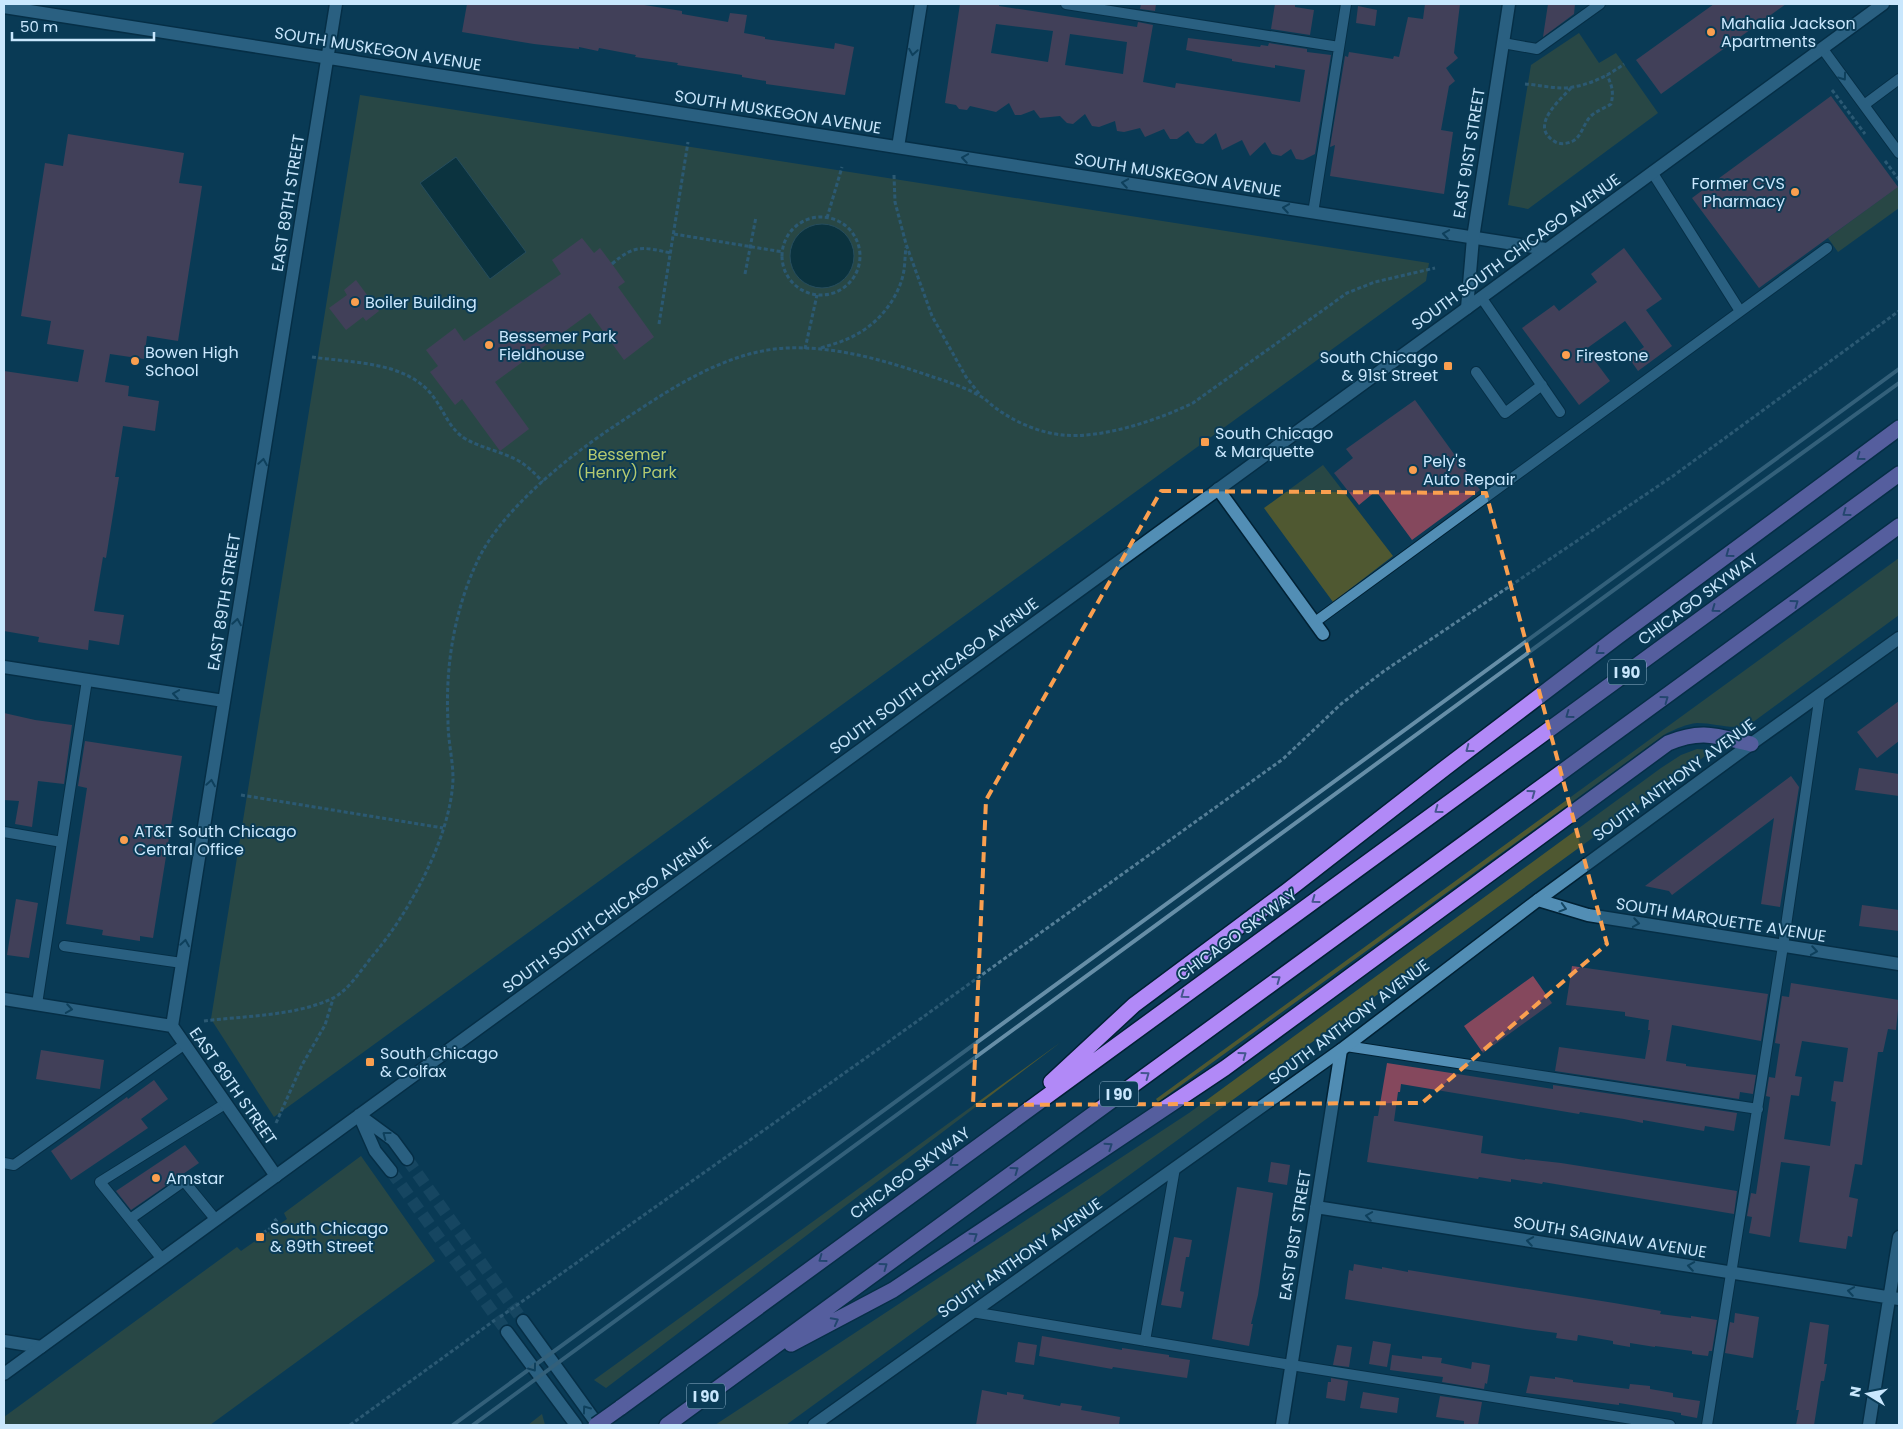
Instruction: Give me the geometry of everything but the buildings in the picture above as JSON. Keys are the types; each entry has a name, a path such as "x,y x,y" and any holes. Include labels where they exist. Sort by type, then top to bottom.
{"highway":[{"path":"1004,1126 1134,1005 1287,891 1610,643 1899,428"},
{"name":"CHICAGO SKYWAY","path":"597,1425 1899,474"},
{"name":"I 90","path":"667,1425 1493,822 1668,697 1899,526"},
{"path":"746,1368 893,1290 1225,1068 1668,743 1686,736 1698,734 1751,744"}],"street":[{"name":"EAST 89TH STREET","path":"276,1176 172,1026 336,4"},
{"path":"898,147 921,4"},
{"name":"EAST 91ST STREET","path":"1468,308 1472,238 1509,4"},
{"name":"SOUTH SOUTH CHICAGO AVENUE","path":"4,1374 1883,4"},
{"name":"SOUTH MUSKEGON AVENUE","path":"4,6 1546,249"},
{"path":"1218,489 1323,634"},
{"name":"SOUTH ANTHONY AVENUE","path":"814,1425 1343,1048 1538,900 1899,638"},
{"path":"4,667 224,702"},
{"name":"SOUTH MARQUETTE AVENUE","path":"1538,900 1588,915 1899,964"},
{"path":"4,999 172,1026"},
{"name":"EAST 91ST STREET","path":"1282,1425 1343,1048"},
{"path":"359,1115 393,1140 407,1160"},
{"path":"359,1115 375,1151 391,1171"},
{"name":"SOUTH SAGINAW AVENUE","path":"1316,1207 1894,1298"},
{"path":"1869,1425 1894,1298 1899,1237"},
{"path":"523,1321 597,1425"},
{"path":"507,1332 576,1425"},
{"path":"4,1341 41,1347"}],"lane":[{"path":"1066,4 1339,47"},
{"path":"1313,213 1346,4"},
{"path":"1503,44 1537,49 1600,4"},
{"path":"1822,48 1899,154"},
{"path":"1864,105 1899,79"},
{"path":"1652,172 1740,311"},
{"path":"1315,622 1827,248"},
{"path":"1481,297 1560,412"},
{"path":"1476,372 1505,413 1542,386"},
{"path":"37,1004 87,680"},
{"path":"1707,1425 1784,946 1820,694"},
{"path":"4,832 62,842"},
{"path":"64,946 182,963"},
{"path":"4,1163 14,1165 185,1044"},
{"path":"1343,1048 1758,1109"},
{"path":"162,1259 100,1182 225,1104"},
{"path":"1145,1341 1175,1168"},
{"path":"130,1220 184,1181 216,1220"},
{"path":"972,1312 1291,1366 1670,1425"}],"path":[{"path":"1525,84 1571,88 1607,75 1624,64"},
{"path":"1571,88 1549,111 1544,121 1545,131 1554,141 1563,144 1572,142 1579,136 1591,115 1611,104 1612,85 1607,75"},
{"path":"659,324 688,142"},
{"path":"827,218 842,167"},
{"path":"894,175 895,202 906,244 932,316 966,378 981,396 998,410 1038,429 1063,435 1100,432 1168,415 1193,402 1347,293 1375,282 1435,268"},
{"path":"745,274 756,217"},
{"path":"818,217 827,218 844,225 851,231 859,248 859,266 856,275 843,289 835,293 817,295 807,292 790,280 783,262 783,252 789,235 801,223 818,217"},
{"path":"674,234 783,252"},
{"path":"818,349 858,334 877,319 890,304 904,271 906,244"},
{"path":"612,264 629,251 635,249 649,249 671,253"},
{"path":"805,349 817,295"},
{"path":"350,1425 1283,760 1341,704 1384,671 1673,476 1899,311"},
{"path":"204,1021 245,1015 270,1014 316,1004 333,998 343,991 391,934 412,899 438,844 450,804 453,780 448,724 448,691 451,656 467,586 478,558 494,533 513,511 543,482 603,434 651,402 728,361 759,352 786,348 851,353 884,361 950,383 981,396"},
{"path":"312,357 388,368 408,375 424,386 433,396 452,428 464,438 517,460 529,468 543,482"},
{"path":"241,795 443,828"},
{"path":"276,1123 302,1065 325,1025 333,998"},
{"path":"263,1233 278,1223 274,1218"}],"highlighted area":[{"path":"1161,491 1486,493 1607,944 1422,1103 973,1105 986,800"}],"green space":[{"path":"1579,33 1599,63 1616,53 1658,113 1528,209 1508,205 1531,65"},
{"name":"Bessemer (Henry) Park","path":"360,95 1429,263 1426,281 274,1117 211,1019"},
{"path":"1899,186 1899,208 1838,252 1828,238"},
{"path":"1323,465 1393,556 1333,602 1264,508"},
{"path":"1899,558 1899,615 1749,725 1729,727 1697,723 1667,733 1158,1102 1156,1099"},
{"path":"1697,749 1712,751 786,1425 715,1425 1189,1113 1661,768 1681,755"},
{"path":"1061,1042 606,1388 594,1380"},
{"path":"361,1156 435,1261 210,1425 4,1425 4,1417 237,1247 241,1251 287,1219 284,1213"},
{"path":"542,1414 545,1425 528,1425"}],"shaded area":[{"path":"456,157 526,252 490,279 420,183"},
{"path":"822,224 840,229 845,233 849,238 854,256 849,274 845,279 840,283 822,288 804,283 799,279 795,274 790,256 795,238 799,233 804,229"}],"tunnel":[{"path":"407,1159 523,1321"},
{"path":"391,1171 507,1332"}],"railway":[{"path":"453,1425 1899,369"},
{"path":"473,1425 1899,383"}],"place":[{"name":"Mahalia Jackson Apartments","path":"1711,32"},
{"name":"Former CVS Pharmacy","path":"1795,192"},
{"name":"Boiler Building","path":"355,302"},
{"name":"Bessemer Park Fieldhouse","path":"489,345"},
{"name":"Firestone","path":"1566,355"},
{"name":"Bowen High School","path":"135,361"},
{"name":"South Chicago & 91st Street","path":"1448,366"},
{"name":"South Chicago & Marquette","path":"1205,442"},
{"name":"Pely's Auto Repair","path":"1413,470"},
{"name":"AT&T South Chicago Central Office","path":"124,840"},
{"name":"South Chicago & Colfax","path":"370,1062"},
{"name":"Amstar","path":"156,1178"},
{"name":"South Chicago & 89th Street","path":"260,1237"}]}
